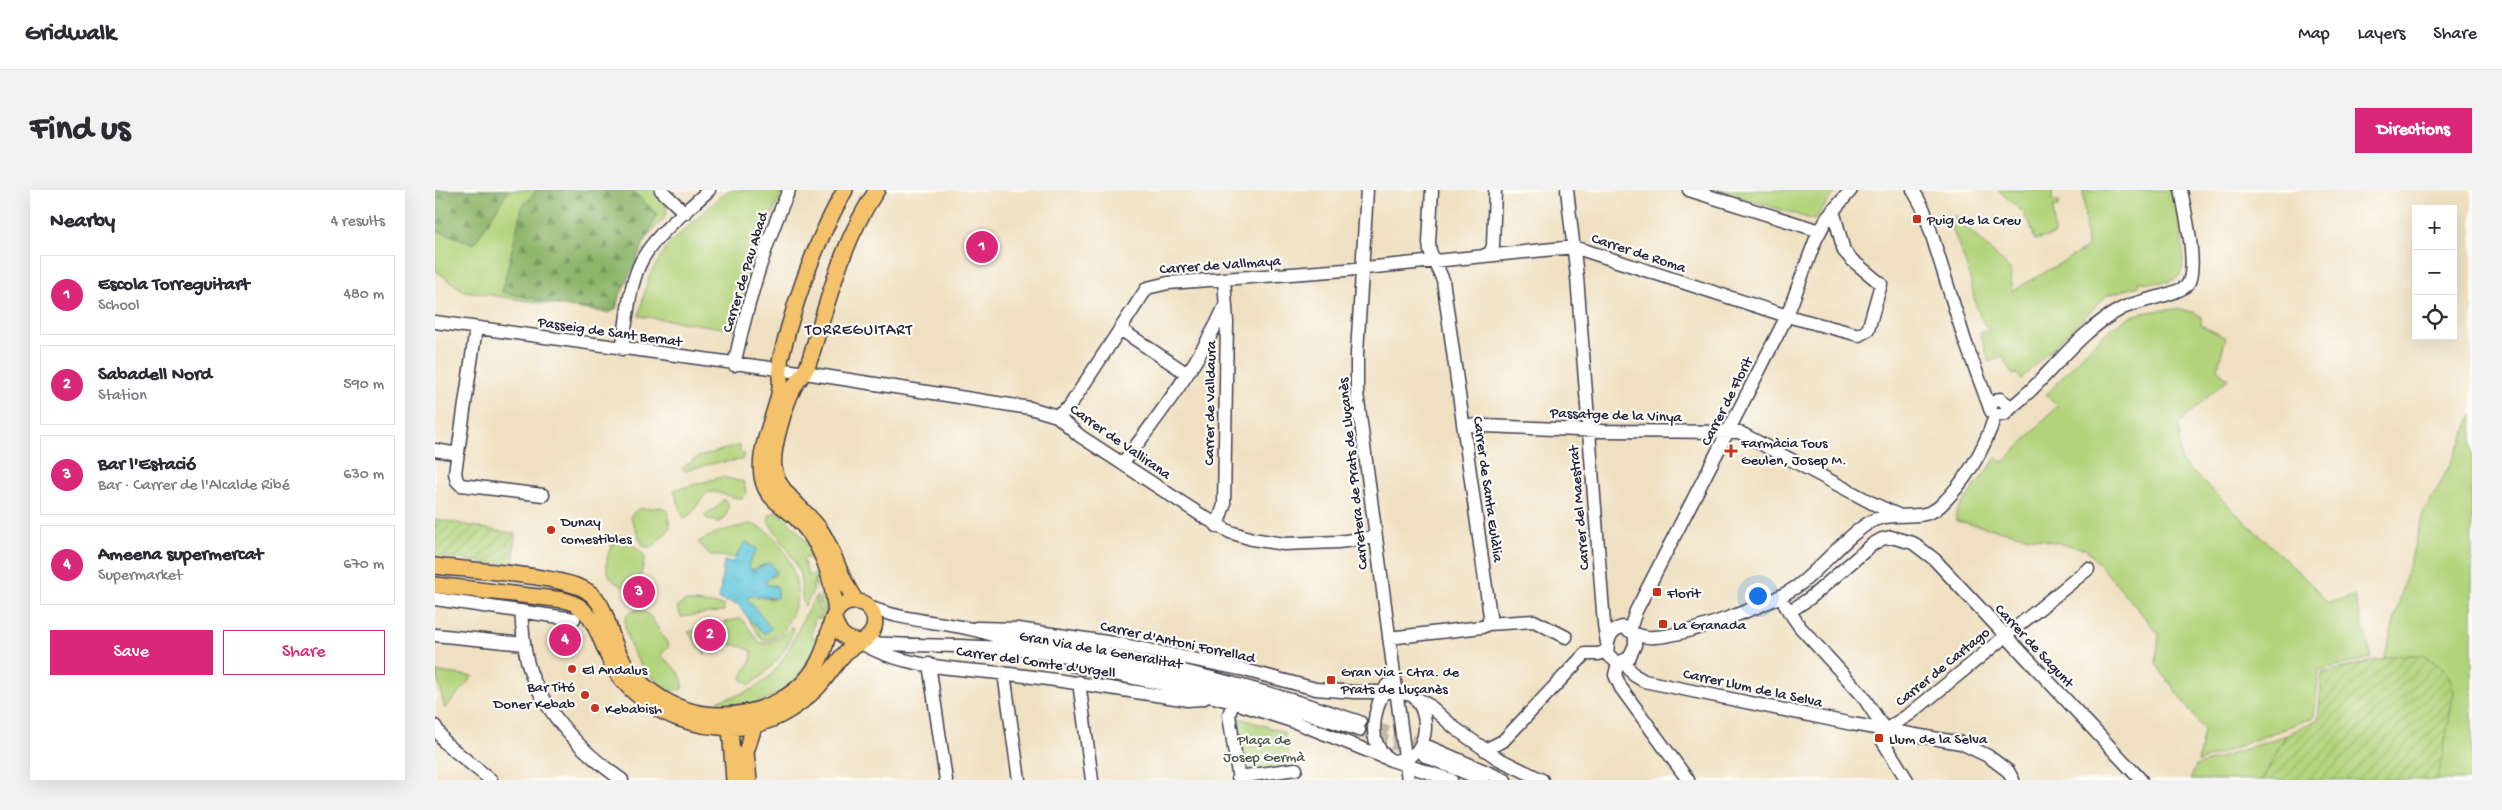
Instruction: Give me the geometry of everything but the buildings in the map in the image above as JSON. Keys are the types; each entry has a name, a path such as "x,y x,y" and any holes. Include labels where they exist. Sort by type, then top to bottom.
{"main road":[{"path":"845,190 813,258 784,348 780,370 780,390 762,454 761,473 771,496 795,517 819,548 831,582 839,632 846,639 860,642"},
{"path":"435,566 554,581 577,586 587,591 596,599 605,614 613,642 622,660 645,687 681,708 702,714 750,720 770,720 805,699 846,652 872,633 875,626 873,613 845,586 830,546 821,530 789,495 777,478 774,457 789,400 794,388 804,374 846,246 862,212 877,190"},
{"path":"435,585 565,600 581,606 592,620 608,658 627,685 651,706 677,718 730,728 750,720 788,695 818,664 835,615 846,602 863,604"},
{"path":"749,780 746,752 750,720"},
{"path":"730,728 734,780"}],"street":[{"path":"661,190 685,213"},
{"path":"622,349 632,287 640,264 653,246 709,190"},
{"name":"Carrer de Pau Abad","path":"734,365 761,263 775,221 789,190"},
{"name":"Carretera de Prats de Lluçanès","path":"1367,190 1357,393 1408,780"},
{"name":"Carrer de Santa Eulàlia","path":"1432,190 1429,242 1443,280 1489,606 1488,624"},
{"path":"1483,256 1490,253 1493,246 1495,190"},
{"name":"Carrer del Maestrat","path":"1567,190 1574,247 1607,647"},
{"path":"1689,190 1820,231"},
{"name":"Carrer de Florit","path":"1633,631 1636,611 1787,316 1820,231 1833,210 1851,190"},
{"path":"1913,190 1924,210 1980,384 1999,407"},
{"path":"1485,750 1503,740 1585,654 1599,654 1607,647 1616,628 1633,631 1652,638 1685,632 1781,597 1799,585 1865,526 1883,517 1921,515 1935,510 1975,463 1999,407 2012,398 2032,389 2060,360 2107,318 2131,304 2182,290 2189,280 2191,258 2190,240 2181,190"},
{"name":"Carrer de Roma","path":"1362,269 1574,247 1787,316 1859,335 1868,330 1881,284 1844,251 1833,210"},
{"name":"Carrer de Vallmaya","path":"1057,416 1069,407 1147,288 1153,285 1362,269"},
{"name":"Carrer de Valldaura","path":"1217,526 1224,505 1226,305 1224,280"},
{"path":"1123,463 1186,373 1217,324 1226,305"},
{"name":"Passeig de Sant Bernat","path":"435,322 780,370"},
{"path":"477,328 455,473 457,481 461,485 543,495"},
{"path":"1120,329 1186,373"},
{"name":"Carrer de Vallirana","path":"780,370 1013,405 1057,416 1080,436 1217,526 1252,540 1284,544 1338,542 1375,537"},
{"name":"Passatge de la Vinya","path":"1463,425 1602,431 1739,432 1872,504 1898,515"},
{"path":"435,450 458,454"},
{"name":"Carrer de Sagunt","path":"1789,612 1810,598 1873,544 1891,537 1900,539 1925,551 2141,780"},
{"name":"Carrer de Cartago","path":"1885,730 1910,714 2088,569"},
{"path":"1781,597 1800,627 1862,695 1885,730 1882,740 1907,780"},
{"path":"435,599 574,619"},
{"name":"Gran Via de la Generalitat","path":"860,642 1013,650 1126,666 1237,692 1359,726 1297,700 1215,678 1130,658 998,636 976,628 898,617 863,604"},
{"path":"521,611 524,644 534,682 555,717 577,744 601,766 622,780"},
{"path":"1389,638 1488,624 1534,621 1566,637"},
{"name":"Carrer d'Antoni Forrellad","path":"976,628 1018,629 1113,643 1241,669 1316,689 1397,692 1411,695"},
{"path":"1633,631 1636,640 1633,651 1629,658 1621,662 1615,675 1621,688 1688,780"},
{"path":"435,635 524,644"},
{"name":"Carrer del Comte d'Urgell","path":"860,642 882,654 929,664 1079,682 1187,700 1202,699 1209,696"},
{"name":"Carrer del Comte d'Urgell","path":"973,647 993,653 1112,673 1233,702 1295,722 1391,760 1406,763 1421,776 1451,780"},
{"path":"1607,647 1612,659 1621,662"},
{"name":"Carrer Llum de la Selva","path":"1621,662 1634,675 1645,682 1961,744 1988,756 2007,771 2013,780"},
{"name":"Carretera de Prats de Lluçanès","path":"1393,663 1389,682 1378,692 1374,731 1377,746 1391,760 1403,780"},
{"name":"Carretera de Prats de Lluçanès","path":"1393,663 1401,687 1421,706 1424,714 1425,731 1419,749 1406,763"},
{"path":"929,664 946,780"},
{"path":"1004,673 1019,780"},
{"path":"1079,682 1092,780"},
{"path":"1411,695 1430,706 1485,750 1542,780"},
{"path":"1233,702 1229,715 1239,778 1296,769"},
{"path":"435,726 445,742 491,780"},
{"path":"1483,780 1427,751 1505,780"}],"green space":[{"path":"435,190 652,190 663,202 667,212 666,216 636,248 619,292 617,308 608,313 464,291 435,270"},
{"path":"435,190 509,190 474,244 435,230"},
{"path":"537,190 632,190 657,214 613,311 571,307 502,292 522,207"},
{"path":"728,190 784,190 767,224 738,330 639,316 648,278 667,246"},
{"path":"1718,190 1837,190 1814,220"},
{"path":"1998,190 2052,190 2052,201 2059,201 2059,207 2053,207 2054,235 2035,240 2030,223 2024,216 2025,214"},
{"path":"2083,190 2173,190 2183,249 2182,271 2174,280 2139,282 2139,286 2107,295 2021,379 2018,374 2012,374 2002,356 1989,362 1980,333 1989,330 1977,308 1965,262 1948,220 1955,216 2010,269 2012,291 2087,248"},
{"path":"2177,309 2193,312 2201,316 2201,325 2226,338 2217,369 2228,379 2179,423 2180,460 2312,585 2328,603 2354,596 2372,658 2319,670 2314,717 2198,762 2204,730 2156,664 2159,634 2086,549 1956,521 1956,512 1996,458 2004,462 2057,406 2046,395 2087,350 2111,329 2135,315"},
{"path":"2472,414 2472,780 2437,780 2383,662 2424,510 2439,486 2465,434"},
{"path":"740,445 740,450 744,454 742,460 714,463 684,471 682,468 698,457"},
{"path":"722,477 744,482 746,494 742,498 737,498 715,492 706,493 691,514 684,519 674,490"},
{"path":"724,499 729,506 724,520 717,522 706,518 704,515 715,509"},
{"path":"661,507 668,512 670,528 653,547 646,547 642,544 630,516 638,509"},
{"path":"778,512 805,541 824,576 816,587 814,585 818,573 811,558 804,558 809,576 816,574 812,585 814,589 805,606 800,576 796,565 768,521 770,514"},
{"path":"435,519 515,534 513,567 435,555"},
{"path":"749,524 760,527 779,544 792,567 796,580 796,604 786,626 778,636 767,640 762,640 747,617 764,634 771,629 747,599 750,596 773,599 775,585 767,585 765,582 776,574 771,564 768,563 751,570 748,565 757,549 747,542 735,558 710,555 698,542 718,532"},
{"path":"619,536 623,536 645,556 638,588 617,584 607,571 608,553"},
{"path":"822,594 827,599 822,631 809,660 799,673 788,685 760,702 719,710 719,700 742,693 759,685 772,674 782,661 817,595 817,605 822,619 815,618 811,635 814,638 818,637 824,618 819,600"},
{"path":"685,601 723,605 724,611 681,617 677,607"},
{"path":"640,609 651,617 669,646 661,655 680,676 683,685 681,690 675,689 672,692 657,681 643,668 633,653 625,621 628,613"},
{"path":"741,618 760,643 778,639 792,626 794,629 787,646 777,661 750,685 741,679 752,658 752,651 740,646 722,645 705,654 688,632"},
{"path":"2398,655 2422,655 2438,664 2448,675 2454,692 2438,780 2262,780 2286,735 2318,719 2322,673"},
{"path":"436,672 473,676 445,709"},
{"name":"Plaça de Josep Germà","path":"1239,718 1284,732 1291,766 1246,772"},
{"path":"2286,735 2262,780 2190,780 2196,766"}],"water":[{"path":"745,542 757,549 748,565 753,571 770,562 776,572 765,582 767,585 778,587 777,598 750,596 747,598 771,629 764,634 747,617 738,604 719,600 724,561 733,562"}],"tunnel":[{"path":"1360,722 1429,747"},
{"path":"1359,730 1412,751"}],"place":[{"name":"Puig de la Creu","path":"1917,219"},
{"name":"Escola Torreguitart","path":"982,247"},
{"name":"Farmàcia Tous Geulen, Josep M.","path":"1731,451"},
{"name":"Dunay comestibles","path":"551,530"},
{"name":"Bar l'Estació","path":"639,592"},
{"name":"Florit","path":"1657,592"},
{"name":"La Granada","path":"1663,624"},
{"name":"Sabadell Nord","path":"710,635"},
{"name":"Ameena supermercat","path":"565,640"},
{"name":"El Andalus","path":"572,669"},
{"name":"Gran Via - Ctra. de Prats de Lluçanès","path":"1331,680"},
{"name":"Bar Titó Doner Kebab","path":"585,695"},
{"name":"Kebabish","path":"595,708"},
{"name":"Llum de la Selva","path":"1879,738"}],"district":[{"name":"TORREGUITART","path":"859,328"}]}
